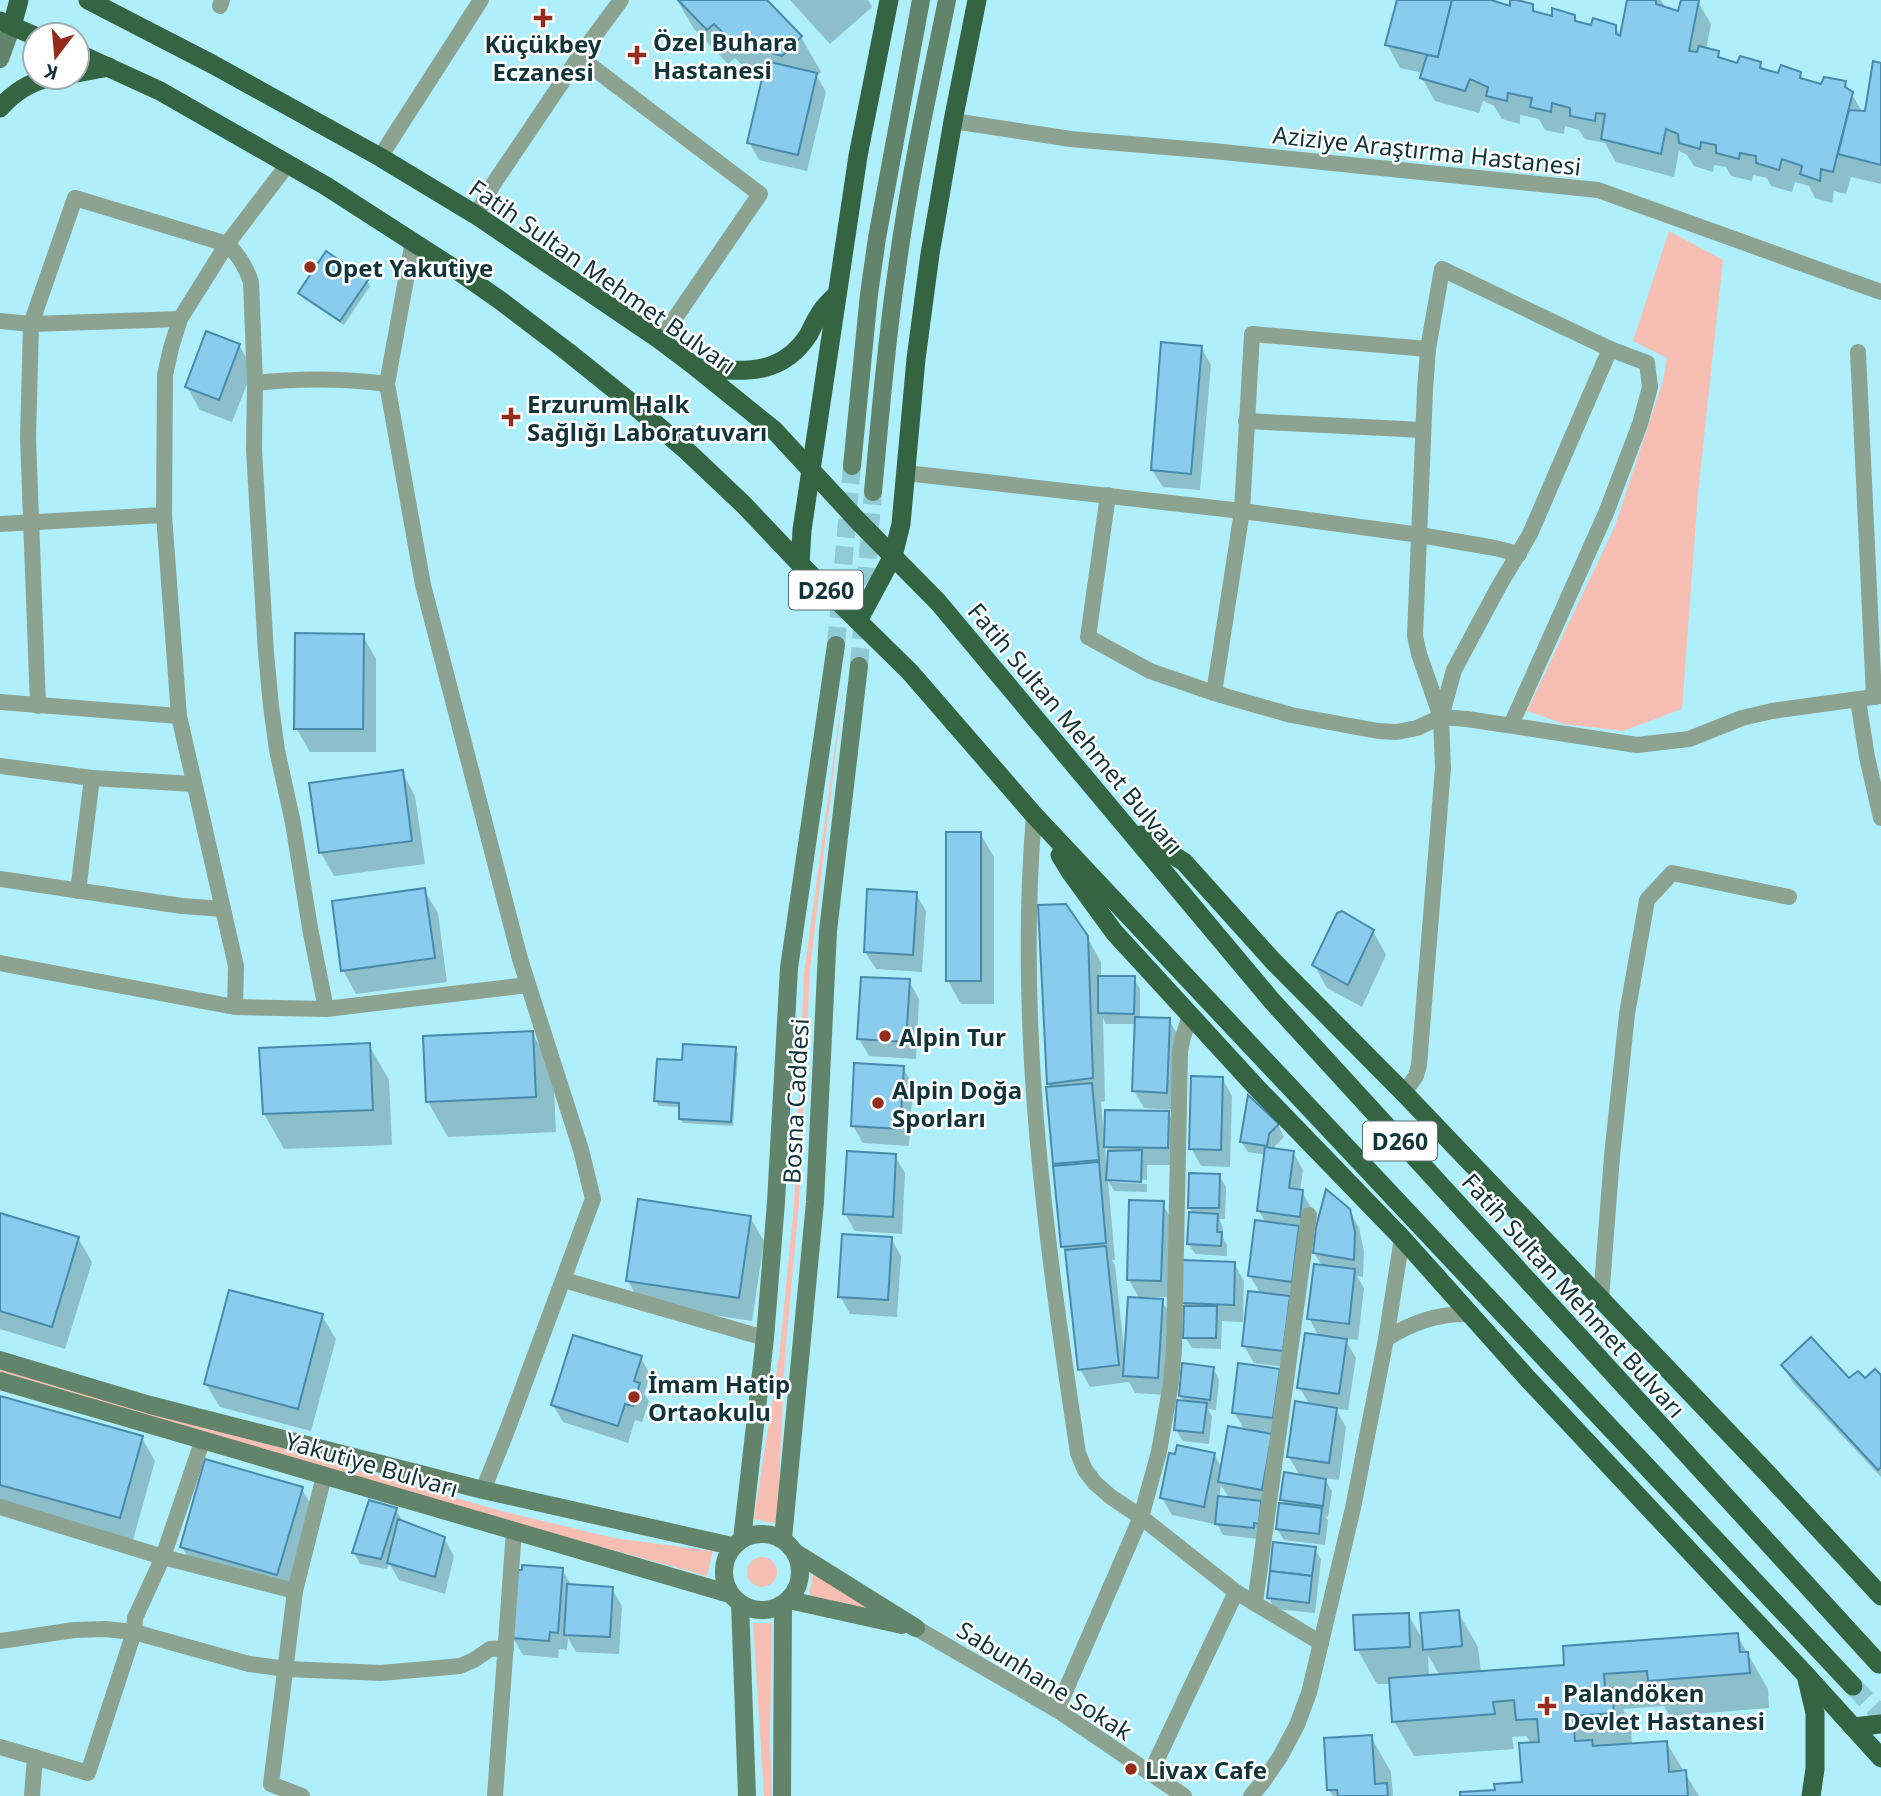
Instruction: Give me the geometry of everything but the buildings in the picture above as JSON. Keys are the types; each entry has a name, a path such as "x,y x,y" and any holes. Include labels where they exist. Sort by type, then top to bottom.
{"highway":[{"path":"6,24 19,0"},
{"name":"Fatih Sultan Mehmet Bulvarı","path":"88,0 212,64 380,157 476,215 698,368 774,430 947,612 1272,1001 1879,1664"},
{"path":"800,564 802,530 836,295 858,156 889,0"},
{"path":"858,621 893,556 901,524 922,315 953,121 977,0"},
{"name":"D260","path":"91,59 160,91 288,163 413,241 500,300 629,401 687,451 910,672 1038,819 1853,1686"},
{"path":"91,70 110,67"},
{"path":"0,108 21,89"},
{"path":"698,368 744,371 765,368 780,362 795,352 820,312 836,295"},
{"path":"1038,819 1071,873 1114,932 1256,1087 1402,1238 1528,1379 1881,1758"},
{"path":"1128,827 1184,862 1273,961 1404,1093 1881,1596"},
{"path":"1806,1675 1815,1713 1815,1769 1811,1796"},
{"path":"1853,1727 1881,1724"}],"main road":[{"path":"852,466 875,249 921,0"},
{"path":"873,492 897,267 947,0"},
{"path":"0,59 6,24"},
{"path":"737,1543 765,1338 776,1202 789,968 836,645"},
{"name":"Bosna Caddesi","path":"783,1539 815,1202 828,932 859,666"},
{"name":"Yakutiye Bulvarı","path":"0,1360 150,1405 483,1490 737,1543"},
{"name":"Yakutiye Bulvarı","path":"0,1381 202,1442 514,1530 735,1599"},
{"path":"796,1553 800,1565 796,1590 786,1602 773,1609 750,1608 735,1599 725,1583 723,1570 726,1558 737,1543 752,1534 773,1535 783,1539 796,1553 916,1628"},
{"path":"735,1599 747,1796"},
{"path":"786,1602 916,1628"},
{"path":"782,1796 786,1602"}],"street":[{"path":"115,0 127,20"},
{"path":"380,157 481,0"},
{"path":"476,215 492,186 579,57 621,0"},
{"path":"579,57 760,194 660,341"},
{"name":"Aziziye Araştırma Hastanesi","path":"953,121 1071,139 1598,190 1881,292"},
{"path":"235,1006 236,966 179,716 164,515 165,375 180,319 227,244 288,163"},
{"path":"38,706 28,438 31,324 75,198 227,244 246,267 251,282 255,383 254,450 271,706 326,1009"},
{"path":"413,241 387,384 423,585 520,959 581,1150 593,1199 483,1490"},
{"path":"1404,1093 1416,1076 1419,1065 1443,768 1441,718 1415,636 1428,349 1443,269 1610,349 1647,363 1650,387 1640,424 1606,513 1511,725"},
{"path":"0,321 31,324 180,319"},
{"path":"1214,693 1242,511 1252,334 1428,349"},
{"path":"1441,718 1454,670 1530,534 1610,349"},
{"path":"1858,352 1871,698 1867,757 1881,818"},
{"path":"255,383 327,378 387,384"},
{"path":"1246,421 1423,430"},
{"path":"906,473 1242,511 1420,535 1519,554"},
{"path":"1108,495 1088,637 1150,671 1292,715 1397,732 1417,728 1441,718 1467,719 1637,745 1689,739 1772,711 1871,698"},
{"path":"0,524 164,515"},
{"path":"0,702 179,716"},
{"path":"0,766 92,778 194,784"},
{"path":"78,891 92,778"},
{"path":"1038,819 1030,864 1029,1018 1034,1105 1058,1318 1078,1453 1086,1470 1111,1496 1142,1517 1236,1592 1321,1643"},
{"path":"1601,1299 1627,1014 1647,900 1672,873 1789,897"},
{"path":"0,879 182,906 223,909"},
{"path":"0,963 235,1006 326,1009 528,985"},
{"path":"1057,1710 1142,1517 1162,1440 1174,1349 1180,1051 1190,1015"},
{"path":"1255,1603 1309,1215"},
{"path":"1251,1796 1280,1757 1297,1725 1309,1693 1353,1508 1386,1339 1402,1238"},
{"path":"564,1280 765,1338"},
{"path":"1386,1339 1414,1323 1430,1318 1470,1314"},
{"path":"0,1747 88,1773 134,1632 135,1618 163,1557 202,1442"},
{"path":"302,1796 271,1784 295,1591 324,1476"},
{"path":"0,1507 163,1557 295,1591"},
{"path":"495,1796 514,1530"},
{"path":"1150,1773 1236,1592"},
{"name":"Sabunhane Sokak","path":"916,1628 1057,1710 1184,1796"},
{"path":"0,1641 74,1630 105,1629 134,1632 249,1664 286,1669 381,1673 460,1666 490,1649 506,1648"},
{"path":"32,1796 35,1757"}],"shaded area":[{"path":"1669,231 1723,260 1698,493 1682,709 1623,731 1564,724 1527,711 1615,526 1663,381 1667,358 1633,341"},
{"path":"845,675 810,970 799,1203 785,1356 777,1524 754,1519 779,1357 794,1204 804,973"},
{"path":"0,1367 498,1510 614,1538 713,1551 707,1576 497,1518 0,1373"},
{"path":"762,1557 773,1561 777,1572 773,1583 762,1587 751,1583 747,1572 751,1561"},
{"path":"813,1574 874,1611 809,1595"},
{"path":"753,1623 772,1623 772,1796 764,1796"}],"tunnel":[{"path":"836,645 852,466"},
{"path":"859,666 873,492"},
{"path":"1853,1686 1881,1715"}],"place":[{"name":"Küçükbey Eczanesi","path":"543,18"},
{"name":"Özel Buhara Hastanesi","path":"637,55"},
{"name":"Opet Yakutiye","path":"310,267"},
{"name":"Erzurum Halk Sağlığı Laboratuvarı","path":"511,417"},
{"name":"Alpin Tur","path":"885,1036"},
{"name":"Alpin Doğa Sporları","path":"878,1103"},
{"name":"İmam Hatip Ortaokulu","path":"634,1397"},
{"name":"Palandöken Devlet Hastanesi","path":"1547,1706"},
{"name":"Livax Cafe","path":"1131,1769"}]}
